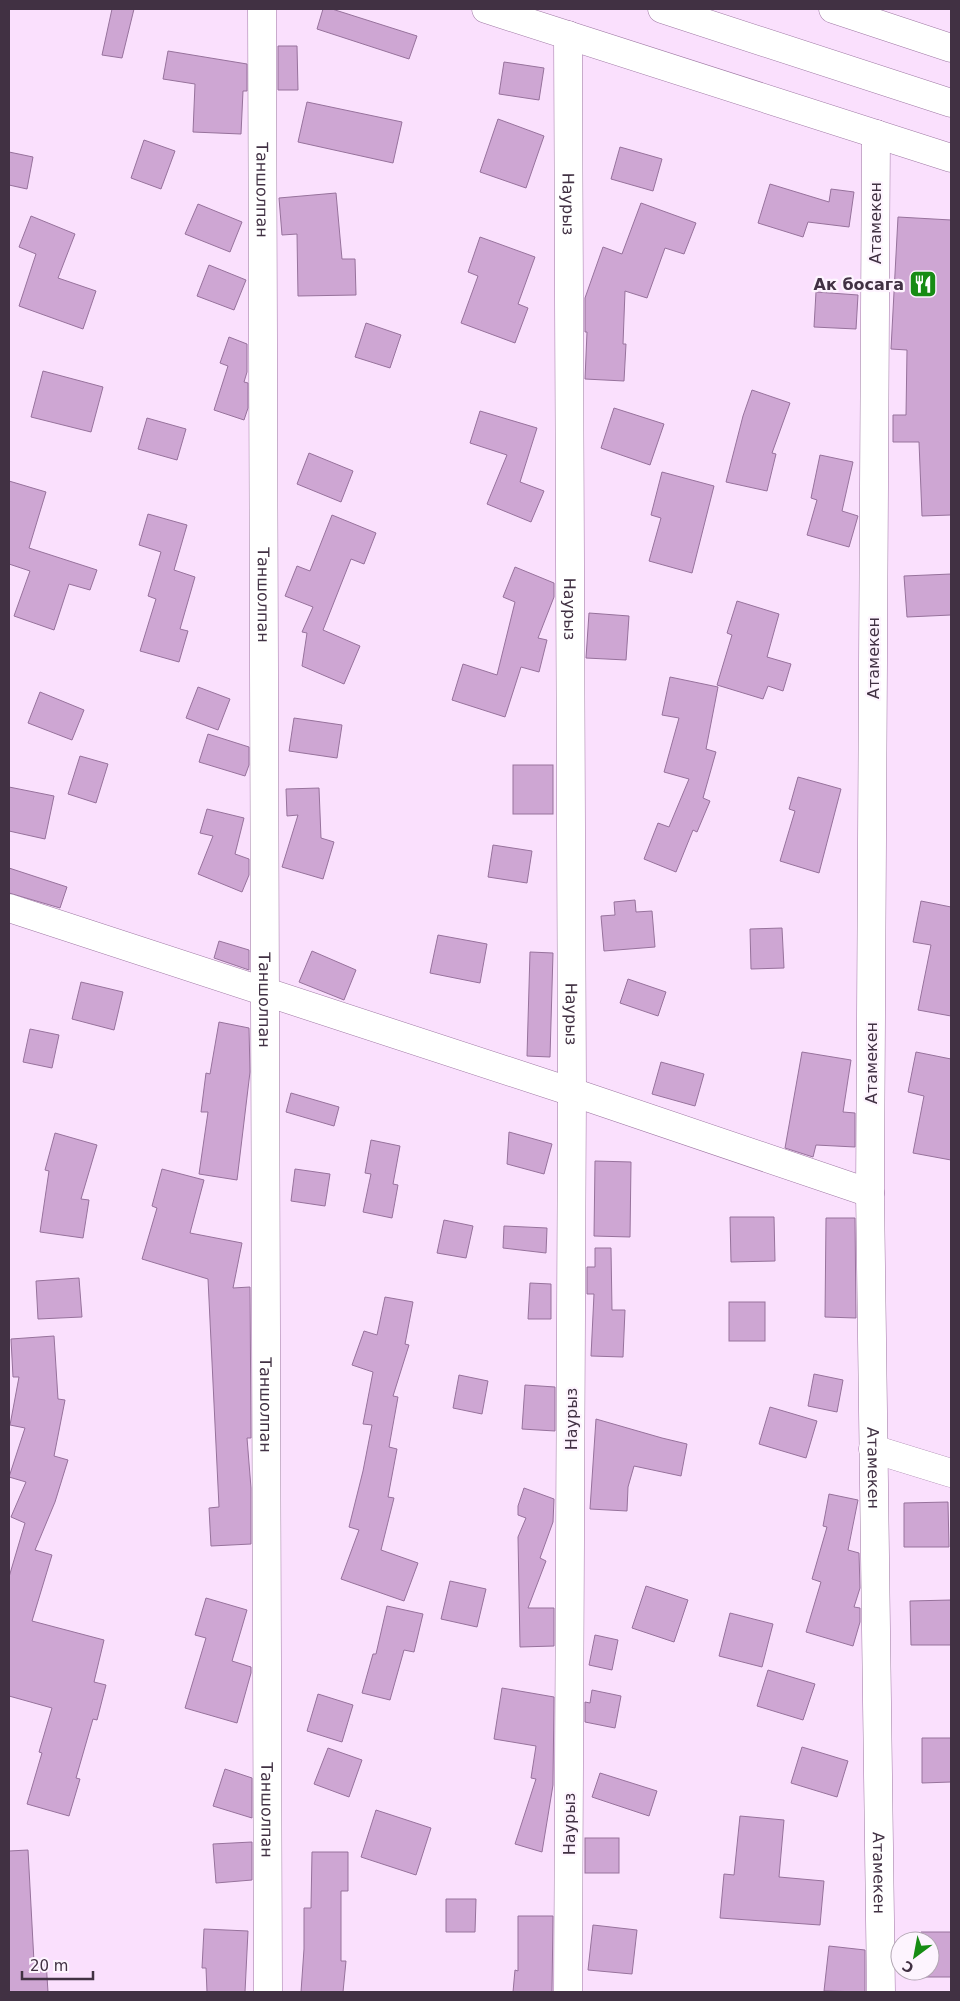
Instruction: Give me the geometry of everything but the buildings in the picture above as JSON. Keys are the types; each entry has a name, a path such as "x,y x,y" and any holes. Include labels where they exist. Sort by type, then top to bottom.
{"street":[{"name":"Таншолпан","path":"262,9 268,1992"},
{"path":"486,9 951,158"},
{"path":"662,9 951,103"},
{"path":"833,9 951,48"},
{"name":"Наурыз","path":"568,35 572,1092 568,1992"},
{"name":"Атамекен","path":"876,134 870,1193 881,1992"},
{"path":"9,908 572,1092 870,1193"},
{"path":"873,1449 951,1473"}],"place":[{"name":"Ак босага","path":"923,284"}]}
